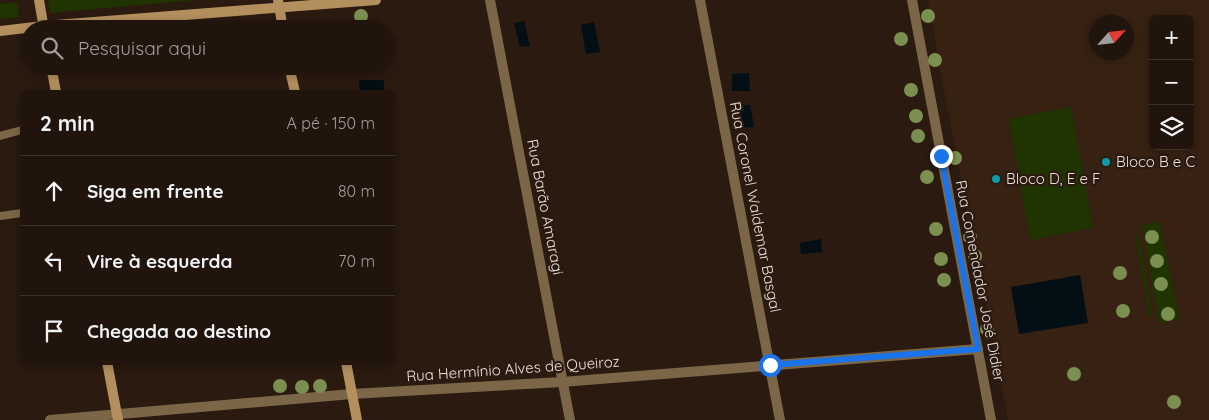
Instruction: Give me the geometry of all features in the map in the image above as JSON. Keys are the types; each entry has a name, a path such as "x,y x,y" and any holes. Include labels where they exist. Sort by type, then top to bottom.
{"main road":[{"path":"38,0 42,20"},
{"path":"122,20 278,4 376,0"},
{"path":"278,4 281,20"},
{"path":"0,31 20,30"},
{"path":"53,75 56,90"},
{"path":"291,75 294,90"},
{"path":"108,365 117,417"},
{"path":"347,365 358,420"}],"street":[{"name":"Rua Barão Amaragi","path":"490,0 570,420"},
{"name":"Rua Coronel Waldemar Basgal","path":"700,0 780,420"},
{"name":"Rua Comendador José Didier","path":"912,0 991,420"},
{"name":"Rua Hermínio Alves de Queiroz","path":"50,420 117,417 352,394 562,382 978,349"}],"lane":[{"path":"0,136 20,131"},
{"path":"0,216 20,213"}],"shaded area":[{"path":"928,0 1209,0 1209,420 1008,420"},
{"path":"524,21 530,46 520,47 514,23"},
{"path":"594,22 600,52 586,54 581,25"},
{"path":"749,73 750,91 732,91 732,74"},
{"path":"359,80 384,80 384,90 360,90"},
{"path":"750,105 754,127 739,128 737,106"},
{"path":"821,239 822,252 801,254 800,243"},
{"path":"1080,275 1088,323 1019,334 1011,287"}],"green space":[{"path":"48,0 195,0 50,13"},
{"path":"17,2 19,17 0,19 0,4"},
{"path":"1071,107 1093,228 1030,240 1009,119"},
{"path":"1160,222 1179,319 1159,323 1142,225"},
{"path":"1138,234 1153,316 1149,316 1135,235"}],"place":[{"name":"Bloco B e C","path":"1106,162"},
{"name":"Bloco D, E e F","path":"996,179"}],"route":[{"path":"770,365 978,349 941,156"}]}
